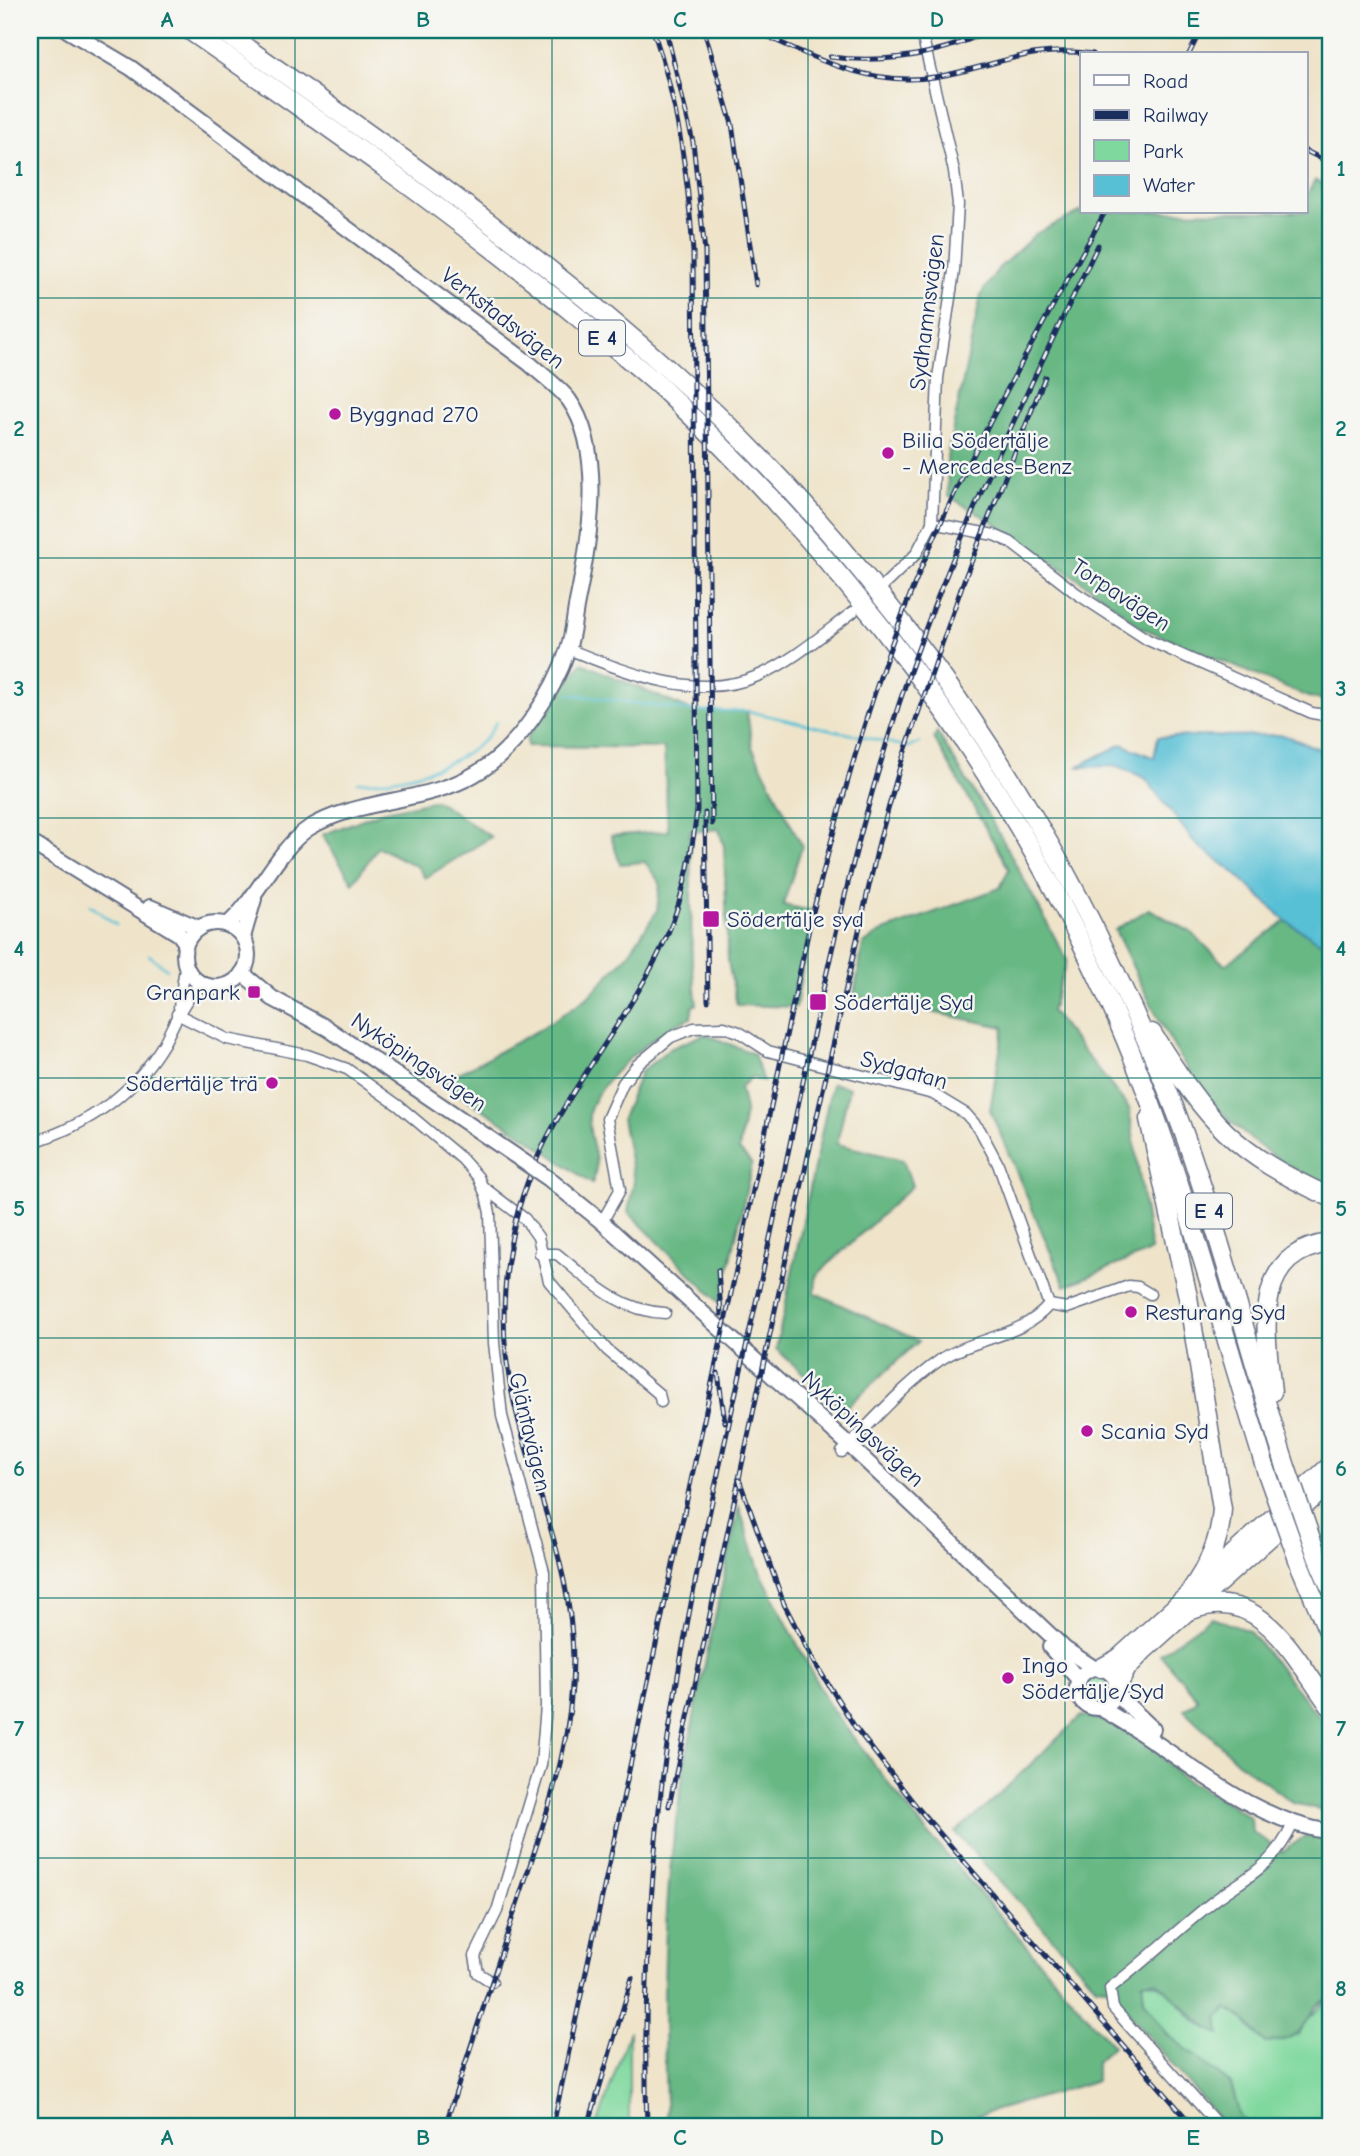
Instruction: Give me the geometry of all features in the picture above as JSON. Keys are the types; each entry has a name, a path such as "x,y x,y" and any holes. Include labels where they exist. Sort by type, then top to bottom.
{"highway":[{"name":"E 4","path":"189,30 421,195 529,276 661,387 761,485 860,599 977,761 1063,905 1132,1054 1169,1146 1267,1473 1301,1568 1330,1636"},
{"name":"E 4","path":"221,30 335,110 540,262 671,372 773,471 882,598 966,712 1043,833 1123,987 1186,1137 1277,1441 1330,1587"},
{"path":"1123,987 1190,1094 1223,1132 1279,1173 1330,1197"},
{"path":"1132,1054 1188,1297 1222,1509 1221,1527 1212,1558 1189,1593"},
{"path":"1277,1441 1265,1331 1268,1297 1280,1270 1291,1259 1304,1250 1330,1243"},
{"path":"1097,1668 1118,1658 1330,1466"},
{"path":"1117,1690 1127,1668 1143,1651 1330,1483"},
{"path":"1186,1613 1205,1606 1231,1604 1255,1614 1275,1632 1330,1706"}],"main road":[{"name":"Verkstadsvägen","path":"67,30 131,68 530,364 569,400 584,434 593,493 587,551 568,649 536,714 503,755 474,775 418,796 353,811 309,828 276,863 227,925"},
{"path":"30,842 179,934 186,942"},
{"path":"104,886 199,928"},
{"name":"Verkstadsvägen","path":"243,937 256,891"},
{"path":"217,923 227,925 243,937 248,959 242,973 229,985 218,988 200,984 185,968 183,957 186,942 199,928 217,923"},
{"name":"Nyköpingsvägen","path":"242,973 272,998 327,1028 550,1179 602,1222 1065,1649 1097,1668"},
{"name":"Nyköpingsvägen","path":"229,985 272,998"},
{"name":"Nyköpingsvägen","path":"846,1449 1064,1661 1079,1680"},
{"path":"1232,1795 1140,1719 1117,1690 1112,1675 1097,1668 1079,1680 1077,1689 1081,1700 1090,1707 1100,1708 1136,1728 1211,1783 1232,1795 1293,1824 1330,1832"},
{"path":"1100,1708 1110,1703 1117,1690"}],"street":[{"name":"Sydhamnsvägen","path":"884,585 916,554 932,523 937,378 954,271 958,204 954,171 921,30"},
{"name":"Torpavägen","path":"932,523 994,535 1010,542 1076,593 1148,640 1312,713 1330,716"},
{"path":"568,649 663,681 699,686 730,684 778,666 853,612"},
{"path":"177,1014 185,968"},
{"path":"30,1143 65,1132 108,1107 148,1067 177,1014 200,984"},
{"name":"Gläntavägen","path":"177,1014 226,1039 307,1055 347,1069 450,1148 471,1168 483,1187 490,1213 490,1292 502,1416 541,1557 546,1614 546,1706 541,1765 497,1911 474,1956 478,1973 492,1982"},
{"name":"Sydgatan","path":"602,1222 620,1190 607,1119 623,1083 637,1065 671,1037 694,1028 724,1027 739,1032 768,1051 933,1094 966,1114 980,1130 998,1164 1049,1305"},
{"path":"483,1187 525,1219 538,1237 540,1254 549,1281 607,1350 659,1394 661,1402"},
{"path":"540,1254 557,1254 618,1302 643,1312 665,1313"},
{"path":"846,1449 900,1394 941,1359 1036,1321 1049,1305 1067,1308 1129,1286 1138,1287 1150,1294"},
{"path":"1219,2126 1112,2008 1110,1988 1215,1900 1263,1867 1281,1847 1293,1824"}],"green space":[{"path":"1315,180 1330,188 1330,701 1308,697 1140,627 1100,594 998,525 948,496 947,457 981,295 999,268 1037,233 1080,212 1308,214 1308,193"},
{"path":"582,663 692,711 747,711 752,747 802,846 783,905 813,911 796,1007 737,1005 728,962 724,847 719,829 690,832 692,962 697,1005 693,1005 691,1018 663,1032 630,1058 614,1073 592,1103 589,1126 596,1166 592,1184 529,1139 430,1076 454,1076 537,1031 587,998 627,956 657,911 660,883 645,862 620,864 611,836 668,831 664,748 527,746 527,737"},
{"path":"937,732 1001,837 1067,960 1051,1011 1129,1108 1151,1251 1065,1286 990,1110 1004,1027 854,996 863,944 884,931 1000,888 1009,869 934,738"},
{"path":"436,800 491,837 425,878 418,867 378,847 353,883 322,835 381,812"},
{"path":"1149,909 1191,932 1225,965 1286,921 1330,948 1330,1188 1286,1164 1250,1139 1196,1082 1155,1013 1115,930"},
{"path":"705,1034 754,1054 763,1082 752,1077 740,1087 745,1110 739,1150 752,1164 721,1304 628,1212 634,1181 622,1118 641,1072 669,1049"},
{"path":"832,1083 849,1088 837,1144 903,1160 912,1186 816,1276 815,1293 919,1341 844,1410 776,1349"},
{"path":"739,1507 759,1569 828,1704 919,1823 1113,2046 1096,2062 1096,2081 942,2126 667,2126 664,1999 675,1826 709,1643"},
{"path":"1211,1617 1249,1631 1330,1730 1330,1812 1293,1803 1238,1762 1184,1710 1198,1699 1160,1654"},
{"path":"1097,1674 1106,1678 1110,1687 1106,1696 1097,1700 1088,1696 1084,1687 1088,1678"},
{"path":"1081,1716 1100,1719 1138,1739 1154,1750 1182,1777 1244,1813 1251,1819 1252,1832 1283,1852 1305,1836 1330,1839 1330,1998 1314,2010 1301,2030 1282,2040 1265,2043 1241,2017 1227,2008 1218,2018 1220,2035 1194,2016 1156,1981 1142,1981 1144,2000 1168,2035 1231,2084 1240,2117 1252,2126 1225,2126 1118,2001 1116,1988 1096,1986 955,1832 987,1806"},
{"path":"1142,1981 1165,1989 1197,2022 1220,2034 1218,2018 1227,2008 1241,2017 1265,2043 1299,2035 1308,2019 1330,1998 1330,2126 1252,2126 1240,2117 1231,2084 1168,2035 1144,2000"},
{"path":"629,2031 629,2126 597,2126"}],"water":[{"path":"1283,735 1330,753 1330,948 1286,921 1235,873 1196,844 1145,778 1118,766 1077,767 1122,744 1154,758 1158,737"}],"waterway":[{"path":"569,694 692,711 747,711 908,747 920,743"},
{"path":"358,782 394,779 436,768 473,749 487,736 496,722"},
{"path":"90,905 116,925"},
{"path":"149,955 167,969"}],"railway":[{"path":"445,2126 548,1808 565,1740 573,1671 572,1636 562,1574 519,1423 506,1357 504,1320 510,1247 520,1204 534,1165 552,1129 637,994 673,922 684,886 697,810 693,252 688,196 675,112 653,30"},
{"path":"666,30 693,142 705,252 712,824"},
{"path":"704,30 732,124 756,285"},
{"path":"754,30 780,42"},
{"path":"830,57 872,59 912,55 952,46 991,30"},
{"path":"1190,52 1201,30"},
{"path":"773,39 851,70 913,79 955,73 1011,58 1049,52 1080,53"},
{"path":"1308,152 1330,163"},
{"path":"553,2126 810,924 848,780 894,638 950,502 1014,376 1104,214"},
{"path":"647,2126 646,2038 651,1906 658,1818 672,1711 707,1523 840,916 877,774 919,645 991,472 1098,245"},
{"path":"669,1806 808,1156 879,842 901,763 964,580 1045,377"},
{"path":"705,813 708,1001"},
{"path":"718,1270 721,1314"},
{"path":"718,1373 725,1422"},
{"path":"739,1479 784,1604 813,1660 855,1727 917,1807 1193,2126"},
{"path":"588,2126 632,1978"}],"place":[{"name":"Byggnad 270","path":"335,414"},
{"name":"Bilia Södertälje - Mercedes-Benz","path":"888,453"},
{"name":"Södertälje syd","path":"711,919"},
{"name":"Granpark","path":"254,992"},
{"name":"Södertälje Syd","path":"818,1002"},
{"name":"Södertälje trä","path":"272,1083"},
{"name":"Resturang Syd","path":"1131,1312"},
{"name":"Scania Syd","path":"1087,1431"},
{"name":"Ingo Södertälje/Syd","path":"1008,1678"}]}
